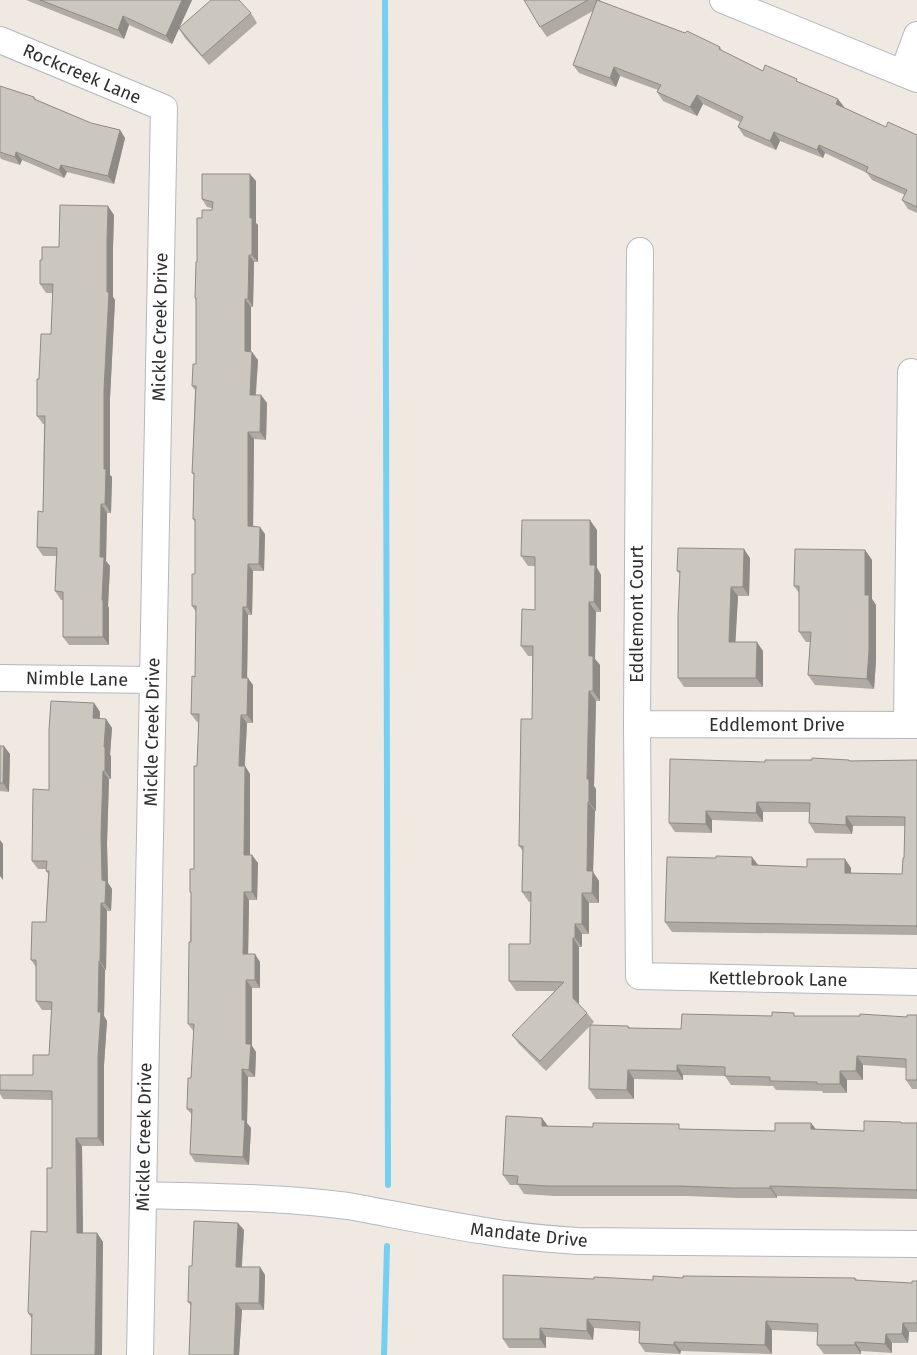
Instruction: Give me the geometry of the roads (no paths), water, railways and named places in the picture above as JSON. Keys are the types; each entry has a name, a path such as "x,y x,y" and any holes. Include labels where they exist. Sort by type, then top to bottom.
{"street":[{"path":"722,0 910,76 917,34"},
{"name":"Rockcreek Lane","path":"0,40 164,108"},
{"name":"Mickle Creek Drive","path":"140,1355 164,108"},
{"name":"Eddlemont Court","path":"639,976 637,724 640,252"},
{"path":"911,372 912,725"},
{"name":"Nimble Lane","path":"0,678 154,680"},
{"name":"Eddlemont Drive","path":"637,724 912,725"},
{"name":"Kettlebrook Lane","path":"639,976 917,982"},
{"name":"Mandate Drive","path":"143,1195 280,1199 327,1203 492,1233 550,1240 917,1244"}],"waterway":[{"path":"385,0 388,1185"},
{"path":"384,1355 387,1246"}]}
